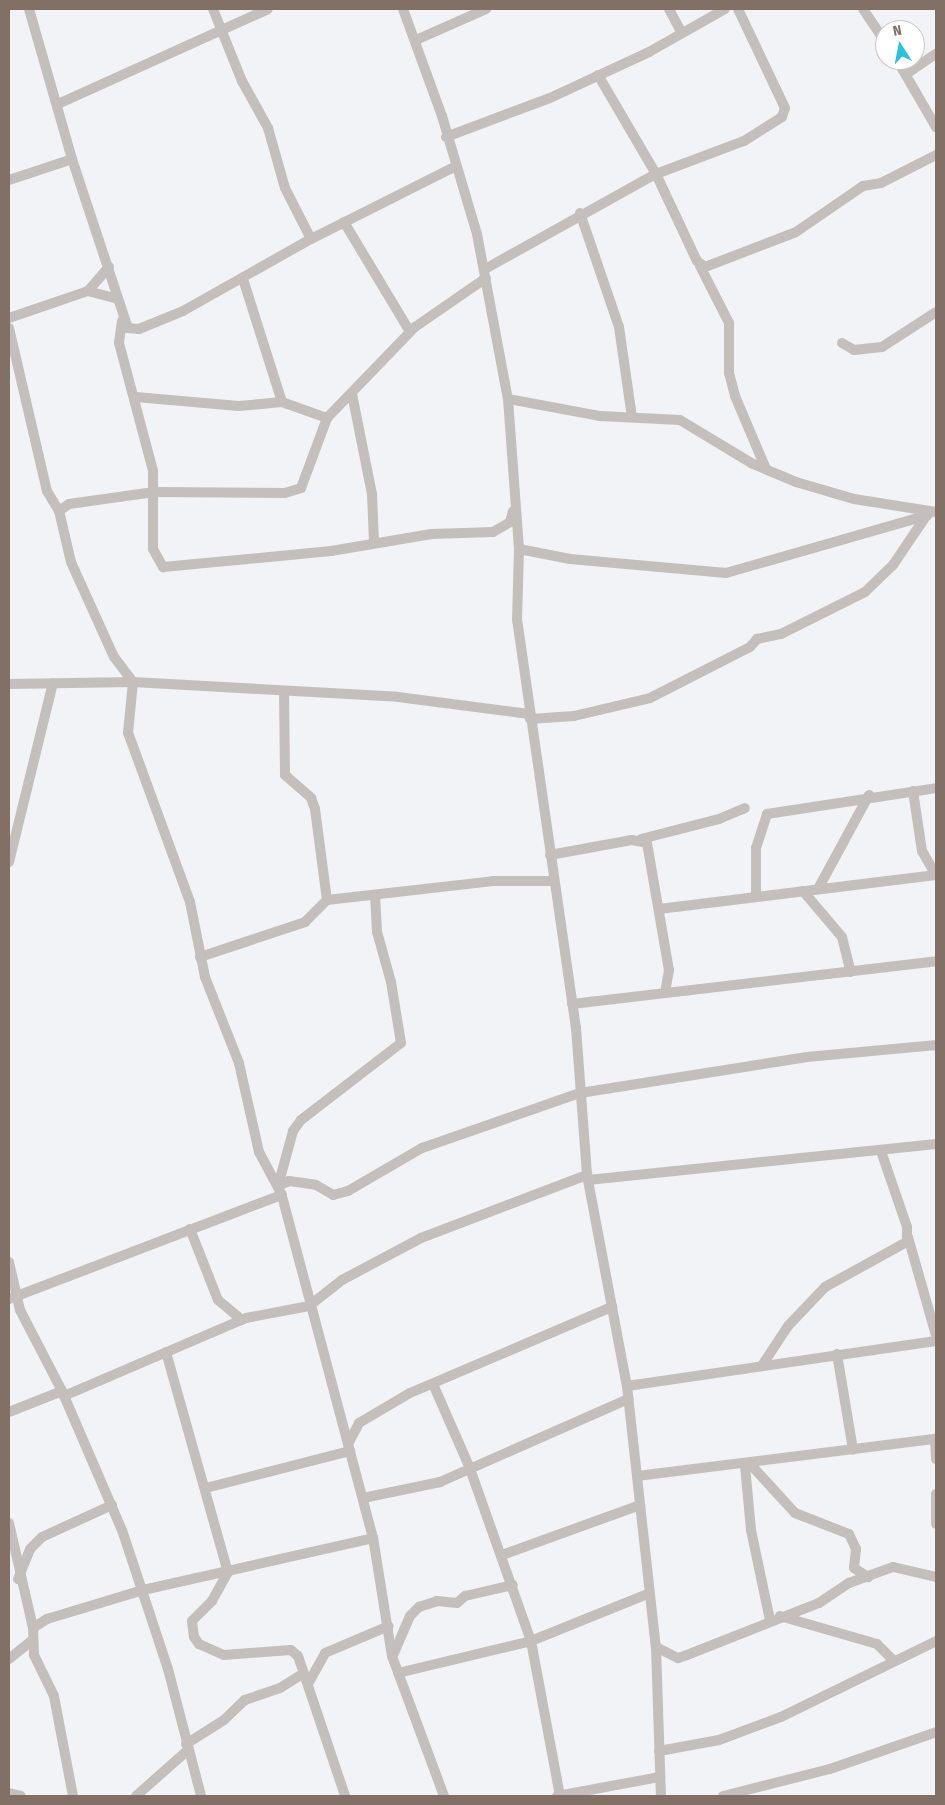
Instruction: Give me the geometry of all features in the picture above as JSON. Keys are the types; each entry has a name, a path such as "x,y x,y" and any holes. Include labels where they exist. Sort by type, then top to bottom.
{"street":[{"path":"30,9 72,159 109,266 117,299 122,321 119,343 136,397 154,492 153,550 162,567 331,551 374,541 502,530 514,506"},
{"path":"213,9 242,81 268,128 285,188 310,239"},
{"path":"58,104 223,32 268,9"},
{"path":"403,9 416,40 486,273 508,400 514,506 519,549 517,619 529,716 572,1004 587,1177 627,1386 656,1647 661,1796"},
{"path":"416,40 486,9"},
{"path":"668,9 682,33"},
{"path":"446,138 598,75 725,9"},
{"path":"59,511 69,504 154,492 285,493 301,488 327,418 410,332 486,273 580,213 656,174 744,141 785,113 738,9"},
{"path":"863,9 875,27"},
{"path":"906,74 936,54"},
{"path":"903,70 936,127"},
{"path":"598,75 656,174 729,323 729,373 735,396 766,469"},
{"path":"700,266 755,252 796,232 863,186 880,183 936,155"},
{"path":"9,180 72,159"},
{"path":"122,321 128,328 139,329 243,279 310,239 454,167"},
{"path":"580,213 619,327 632,417"},
{"path":"344,222 410,332"},
{"path":"9,318 88,291 109,266"},
{"path":"243,279 282,402"},
{"path":"88,291 117,299"},
{"path":"842,343 854,350 882,347 936,312"},
{"path":"9,328 47,491 59,511 71,562 114,657 133,682 128,733 190,902 200,957 238,1063 259,1152 280,1190 373,1538 389,1626 392,1656 444,1796"},
{"path":"352,394 372,494 374,541"},
{"path":"136,397 239,406 282,402 327,418"},
{"path":"508,400 566,411 688,423 766,469 854,500 933,513"},
{"path":"519,549 570,559 726,573 933,513"},
{"path":"9,684 133,682 398,697 529,716 574,716 650,698 750,647 757,639 782,634 865,592 893,565 933,513"},
{"path":"9,862 53,683"},
{"path":"284,692 281,728 285,775 311,798 315,809 327,900"},
{"path":"756,896 756,848 768,814 868,795 936,788"},
{"path":"660,909 936,875 922,851 912,791"},
{"path":"818,889 868,795"},
{"path":"550,855 641,839 719,820 745,808"},
{"path":"641,839 652,857 669,970 665,993"},
{"path":"200,957 304,922 327,900 493,881 554,881"},
{"path":"802,891 842,937 851,972"},
{"path":"280,1190 293,1131 301,1120 364,1076 401,1043 391,982 377,932 375,896"},
{"path":"572,1004 936,961"},
{"path":"13,1297 190,1228 280,1190 289,1180 316,1185 333,1195 348,1191 422,1148 580,1093 807,1057 936,1045"},
{"path":"9,1412 63,1393 242,1320 310,1306 342,1280 421,1238 587,1177 881,1151 936,1144"},
{"path":"881,1151 936,1335"},
{"path":"190,1228 218,1300 242,1320"},
{"path":"764,1364 788,1326 825,1286 904,1248 908,1237"},
{"path":"9,1262 13,1297 63,1393 112,1505 143,1590 201,1796"},
{"path":"349,1448 359,1424 376,1411 433,1384 612,1307"},
{"path":"627,1386 764,1364 936,1342"},
{"path":"166,1352 206,1488 228,1572 212,1602 192,1621 198,1644 224,1655 291,1650 304,1672 345,1796"},
{"path":"837,1354 853,1450"},
{"path":"433,1384 468,1466 502,1554 531,1641 559,1796 660,1777"},
{"path":"363,1498 440,1482 468,1466 628,1399"},
{"path":"637,1476 748,1465 936,1439 936,1459"},
{"path":"206,1488 349,1448"},
{"path":"748,1465 795,1513 855,1539 854,1568 868,1577"},
{"path":"748,1465 751,1530 774,1618"},
{"path":"936,1494 936,1524"},
{"path":"18,1579 30,1549 42,1537 112,1505"},
{"path":"502,1554 640,1505"},
{"path":"9,1523 18,1579 33,1628 31,1641 54,1696 74,1796"},
{"path":"33,1628 47,1619 143,1590 373,1538"},
{"path":"656,1647 678,1658 774,1618 819,1603 868,1577 900,1566 936,1577"},
{"path":"392,1656 410,1616 419,1607 437,1601 457,1603 465,1596 513,1585"},
{"path":"398,1673 531,1641 650,1593"},
{"path":"774,1618 877,1644 894,1661"},
{"path":"308,1684 325,1652 389,1626"},
{"path":"9,1659 31,1641"},
{"path":"659,1751 719,1740 781,1717 936,1641"},
{"path":"136,1796 187,1747 224,1720 245,1700 280,1688 304,1672"},
{"path":"723,1796 830,1769 936,1732"},
{"path":"9,1793 21,1796"}]}
